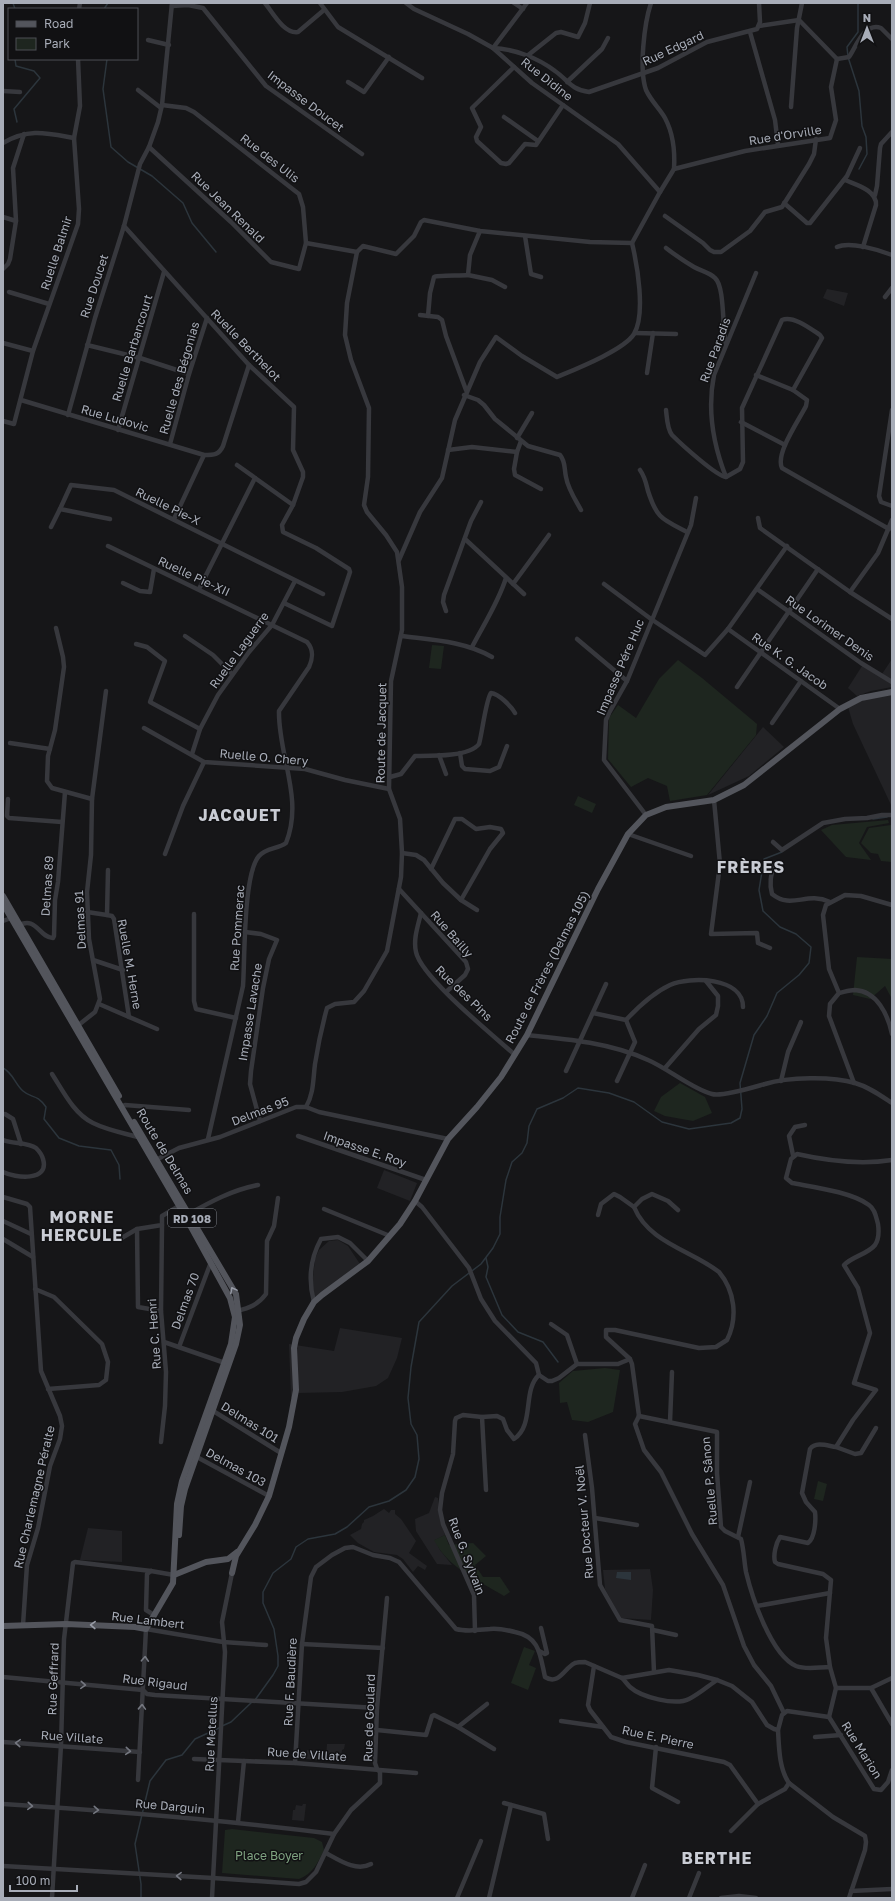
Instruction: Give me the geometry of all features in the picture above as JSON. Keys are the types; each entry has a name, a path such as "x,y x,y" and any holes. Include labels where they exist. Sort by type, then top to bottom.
{"main road":[{"name":"Route de Frères (Delmas 105)","path":"232,1573 234,1562 240,1549 255,1525 269,1496 289,1427 296,1390 294,1362 296,1338 304,1319 314,1302 368,1261 400,1224 415,1201 448,1139 486,1096 515,1055 527,1035 598,889 628,834 646,814 666,807 714,800 744,785 840,709 860,698 892,692"},
{"name":"Route de Delmas","path":"3,896 4,904 11,918 18,925"},
{"name":"Route de Delmas","path":"4,904 18,925 154,1160 236,1294 236,1311 231,1344 211,1409"},
{"name":"Route de Delmas","path":"123,1106 138,1137 154,1160 179,1206 187,1215 230,1298 240,1325 236,1344 195,1456 182,1481 177,1504 175,1572 171,1588 146,1628"},
{"path":"175,1572 206,1562 228,1559 240,1549"},
{"path":"223,1560 231,1567 232,1573"},
{"name":"Rue Lambert","path":"3,1626 66,1624 135,1626 146,1628"}],"street":[{"path":"265,3 287,30 292,32 298,32 324,10"},
{"path":"320,3 338,27 390,57 422,78"},
{"name":"Rue Didine","path":"406,3 414,9 468,34 493,48 514,67 563,105 618,144 660,192"},
{"path":"514,3 523,9"},
{"path":"493,48 527,3"},
{"path":"527,56 556,33 561,32 578,37 585,23 590,3"},
{"path":"399,562 420,512 442,478 455,420 465,393 491,343 496,337 522,356 557,377 594,361 620,346 635,333 640,286 632,243 674,169 675,156 665,119 647,92 642,74 647,23 651,3"},
{"path":"759,3 759,26 799,20"},
{"path":"791,107 797,28 802,3"},
{"name":"Rue Doucet","path":"68,415 87,345 124,226 136,175 149,147 161,106 172,5"},
{"name":"Impasse Doucet","path":"172,5 188,5 203,8 266,86 362,154"},
{"path":"799,20 837,59 848,58 863,34 874,28 881,28 892,39"},
{"name":"Rue Edgard","path":"493,48 504,48 527,56 548,66 579,91 589,92 642,74 680,58 707,42 750,32 759,26"},
{"path":"750,32 775,120 778,144"},
{"path":"567,82 602,49 608,38"},
{"path":"148,40 168,46"},
{"path":"348,82 364,92 390,57"},
{"name":"Rue d'Orville","path":"674,169 778,144 830,138 836,120 831,87 837,59"},
{"name":"Ruelle Balmir","path":"3,421 14,424 33,351 78,224 79,209 74,138 80,106 78,60"},
{"path":"514,67 472,108 481,127 476,137 477,141 501,163 509,163 525,144 535,146 563,105"},
{"path":"138,90 161,106"},
{"path":"3,91 20,92"},
{"name":"Rue des Ulis","path":"161,106 186,108 194,112 296,190 301,198 306,243 300,269"},
{"path":"504,117 538,141"},
{"path":"863,247 876,205 875,195 881,144 892,132"},
{"path":"3,143 24,134 43,133 74,138"},
{"path":"3,269 8,264 10,259 16,221 13,168 24,134"},
{"path":"665,216 703,243 710,250 718,253 743,237 765,212 770,209 780,208 812,159 816,139"},
{"name":"Rue Jean Renald","path":"149,147 231,222 271,262 300,269"},
{"path":"784,203 809,224 845,180 860,148"},
{"path":"845,180 875,195"},
{"path":"3,217 16,221"},
{"path":"306,243 357,252 363,246 396,254 411,241 421,222 424,220 480,231 525,236 590,242 632,243"},
{"name":"Ruelle Berthelot","path":"124,226 249,365 295,409 292,436 293,450 303,474 293,505 282,525 283,532 316,548 349,569 350,572 333,626 284,603"},
{"path":"468,275 470,255 480,231"},
{"path":"525,236 531,274 541,277"},
{"path":"838,247 863,247 892,255"},
{"path":"666,248 684,262 714,277 718,281 721,288 722,323 726,344"},
{"name":"Route de Jacquet","path":"306,1107 313,1089 315,1063 327,1008 336,1004 354,1002 364,990 387,951 399,889 402,853 400,819 389,789 391,681 401,636 402,587 399,562 393,545 371,517 364,505 368,477 369,408 351,360 345,335 346,303 357,252"},
{"name":"Ruelle Barbancourt","path":"118,430 164,272"},
{"name":"Rue Paradis","path":"726,477 717,448 710,416 711,391 714,375 756,273"},
{"path":"428,316 430,292 434,277 438,275 452,277 468,275 492,280 505,287"},
{"path":"885,297 892,288"},
{"path":"9,292 49,304"},
{"path":"420,315 438,317 442,320 465,393 484,404 496,419 519,440 533,449 553,452 560,455 565,462 566,477 571,491 581,510"},
{"name":"Ruelle des Bégonias","path":"170,444 189,374 207,318"},
{"path":"666,410 671,434 706,465 722,477 726,477 740,469 743,462 741,422 742,408 782,320 791,319 820,334 822,338 793,390"},
{"path":"635,333 676,334"},
{"path":"647,373 653,333"},
{"path":"3,343 33,351"},
{"path":"87,345 140,358 189,374"},
{"path":"174,519 204,456 214,455 221,451 249,365"},
{"path":"756,376 793,390 806,398 807,402 785,445 780,461 782,468 889,528"},
{"name":"Rue Ludovic","path":"21,400 118,430 170,444 204,456"},
{"path":"892,410 879,496 881,502 892,506"},
{"path":"532,413 519,440 514,469 515,474 540,489"},
{"path":"741,422 785,445"},
{"path":"448,450 472,447 517,452"},
{"path":"237,465 293,505"},
{"path":"640,470 644,476 656,512 662,519 687,532"},
{"path":"199,589 255,478"},
{"name":"Ruelle Pie-X","path":"60,509 72,484 114,490 323,594"},
{"name":"Impasse Pére Huc","path":"646,814 604,760 606,720 627,682 695,512 696,498"},
{"path":"446,611 443,602 444,595 471,521 481,502"},
{"path":"51,527 60,509 110,519"},
{"path":"758,518 760,528 850,592 892,619"},
{"path":"850,592 878,553 892,520"},
{"path":"513,584 549,535"},
{"path":"465,539 524,594"},
{"name":"Ruelle Pie-XII","path":"108,546 132,556 154,569 199,589 272,625"},
{"path":"604,584 703,655 707,655 728,629 787,546"},
{"path":"123,583 140,591 150,592 154,569"},
{"path":"737,687 818,569"},
{"path":"472,647 485,621 495,608 506,578"},
{"name":"Ruelle Laguerre","path":"192,754 200,729 218,695 232,674 272,625 295,580"},
{"name":"Rue Lorimer Denis","path":"757,589 790,611 861,663 892,682"},
{"name":"Rue Pommerac","path":"208,1140 243,986 248,893 254,864 264,852 282,846 288,838 292,799 279,710 309,667 312,660 312,650 307,642 272,625"},
{"path":"56,628 64,667 55,730 50,749 48,784 52,788 92,799"},
{"name":"Rue K. G. Jacob","path":"728,629 840,709"},
{"path":"185,636 213,655 232,674"},
{"path":"401,636 449,642 472,647 492,657"},
{"path":"578,639 627,682"},
{"path":"136,644 147,647 165,661 150,702 200,729"},
{"path":"772,723 801,681"},
{"name":"Delmas 91","path":"99,1004 99,991 93,960 87,912 87,892 91,848 92,799 106,692"},
{"path":"390,777 401,774 415,756 460,753 474,749 479,744 489,694 495,694 511,707 515,713"},
{"name":"Ruelle O. Chery","path":"144,728 204,762 254,767 305,769 345,780 389,789"},
{"path":"10,743 50,749"},
{"path":"460,753 462,766 465,769 490,771 499,767 507,746"},
{"path":"439,755 443,770 446,774"},
{"path":"165,854 183,806 204,762"},
{"name":"Delmas 89","path":"18,925 31,923 48,937 52,938 54,936 54,905 58,882 65,792"},
{"path":"8,799 7,816 9,818 62,822"},
{"path":"714,800 720,864 711,934 757,933 758,943 770,948"},
{"path":"773,842 782,850 823,823 845,819 892,815"},
{"path":"432,869 455,819 462,819 476,829 490,827 501,829 503,833 490,849 461,900"},
{"path":"628,834 691,856"},
{"path":"402,853 416,855 424,860 443,883 461,900 477,910"},
{"path":"774,865 770,877 770,886 772,894 779,899 786,901 816,897 830,902"},
{"name":"Ruelle M. Herne","path":"108,870 107,914 112,916 114,919 129,1017"},
{"name":"Rue Bailly","path":"399,889 466,962 468,969 465,975 446,992"},
{"path":"840,993 829,968 824,924 824,908 830,902 845,895 854,895 892,905"},
{"path":"87,912 107,914"},
{"name":"Rue des Pins","path":"421,913 415,942 416,953 427,972 446,992 515,1055"},
{"path":"194,914 194,1001 196,1009 236,1018"},
{"path":"3,921 11,918"},
{"name":"Impasse Lavache","path":"245,932 261,934 277,940 269,959 263,988 251,1071 250,1084 260,1121"},
{"path":"93,960 123,970"},
{"path":"626,1020 641,1004 670,985 685,981 722,983 737,991 743,999 743,1007"},
{"path":"665,1068 699,1029 716,1015 718,996 706,981"},
{"path":"566,1071 606,984"},
{"path":"854,1083 829,1016 830,1004 840,993 855,990 868,993 879,1003 892,1034"},
{"path":"76,1027 95,1012 99,1004 157,1029"},
{"path":"593,1013 626,1020"},
{"path":"617,1081 634,1042 626,1020"},
{"path":"781,1081 788,1052 802,1022"},
{"path":"527,1035 580,1041 630,1053 665,1068 713,1095 746,1090 781,1081 816,1078 854,1083 875,1091 892,1103"},
{"path":"52,1074 67,1099 86,1118 105,1128 138,1137"},
{"path":"123,1106 189,1110"},
{"name":"Delmas 95","path":"154,1160 179,1148 220,1137 260,1121 280,1115 296,1107 306,1107 319,1112 448,1139"},
{"path":"5,1114 13,1119 21,1144"},
{"path":"805,1125 795,1128 789,1136 793,1155 786,1178 792,1183 821,1188 858,1199 873,1209 878,1228 878,1238 871,1249 844,1265 858,1288 870,1333 854,1383 876,1390 853,1420 836,1447"},
{"name":"Impasse E. Roy","path":"298,1136 426,1180"},
{"path":"3,1140 32,1146 40,1152 44,1162 41,1170 35,1175 29,1177 15,1176 3,1172"},
{"path":"793,1155 797,1154 853,1163 892,1160"},
{"path":"187,1215 206,1203 240,1188 258,1185"},
{"path":"598,1215 601,1204 614,1194 620,1196 634,1207 640,1218 659,1237 719,1272 730,1290 735,1313 727,1340 716,1347 699,1348 615,1330 606,1330 606,1337 630,1359 635,1378 639,1416 635,1424 639,1440 661,1472 692,1534 723,1585 744,1646 754,1665 771,1686 784,1713 778,1730 784,1776 789,1783 833,1817 865,1836 865,1850 849,1898"},
{"path":"634,1207 642,1199 652,1194 668,1201 678,1210"},
{"name":"Rue Charlemagne Péralte","path":"3,1197 29,1205 39,1361 42,1376 60,1416 61,1432 50,1466 38,1528 27,1565 23,1625"},
{"path":"236,1311 251,1307 261,1301 266,1294 267,1241 274,1226 278,1198"},
{"path":"415,1201 422,1207 469,1268 473,1275 481,1299 495,1321 536,1363 539,1376 548,1381 552,1381 559,1378 577,1364 618,1364 630,1359"},
{"path":"120,1239 137,1229 162,1226 162,1216 179,1206"},
{"path":"324,1209 390,1236"},
{"path":"3,1221 31,1234"},
{"name":"Rue C. Henri","path":"161,1442 165,1406 166,1372 161,1311 162,1226"},
{"path":"137,1229 138,1307 161,1311"},
{"path":"314,1302 310,1286 311,1270 314,1252 322,1239 338,1237 350,1243 368,1261"},
{"path":"3,1239 33,1256"},
{"name":"Delmas 70","path":"179,1347 211,1262"},
{"path":"35,1289 54,1297 97,1339 105,1350 108,1362 106,1380 99,1385 48,1388"},
{"path":"551,1324 567,1335 577,1364"},
{"path":"164,1342 224,1363"},
{"path":"670,1422 672,1372"},
{"path":"486,1490 482,1417 497,1416 503,1418 511,1437 514,1439 518,1436 528,1415 534,1380 539,1376"},
{"name":"Delmas 101","path":"211,1409 281,1453"},
{"name":"Rue G. Sylvain","path":"475,1631 474,1595 443,1524 440,1510 445,1478 453,1454 456,1418 463,1415 482,1417"},
{"name":"Ruelle P. Sânon","path":"639,1416 717,1432 717,1473 721,1527 725,1531 738,1537"},
{"path":"784,1713 791,1712 829,1717 836,1688 830,1667 826,1638 832,1582 823,1574 778,1564 775,1562 774,1558 778,1540 780,1537 808,1543 811,1540 815,1521 815,1512 806,1502 802,1493 808,1453 812,1446 815,1444 836,1447 855,1454 861,1453 876,1428"},
{"name":"Rue Docteur V. Noël","path":"585,1435 595,1518 600,1585 620,1620 649,1625 653,1630"},
{"name":"Delmas 103","path":"195,1456 269,1496"},
{"path":"750,1482 738,1537 741,1538 743,1544 746,1571 767,1633 790,1663 802,1667 830,1667"},
{"path":"595,1518 637,1525"},
{"name":"Rue F. Baudière","path":"295,1763 302,1644 311,1577 316,1567 332,1555 345,1548 353,1547 372,1555 390,1558 399,1562 425,1591 452,1626 460,1631 497,1629 526,1634 535,1643 539,1651"},
{"name":"Rue Geffrard","path":"52,1898 66,1624 73,1563 175,1572"},
{"path":"151,1571 147,1574 146,1610 154,1615"},
{"name":"Rue Metellus","path":"212,1898 220,1759 224,1652 222,1622 232,1573"},
{"path":"757,1606 830,1593"},
{"name":"Rue de Goulard","path":"213,1878 298,1884 306,1882 316,1872 334,1834 351,1810 380,1783 380,1772 375,1763 377,1708 387,1598"},
{"path":"138,1780 146,1628"},
{"name":"Rue Lambert","path":"146,1628 223,1642 266,1645"},
{"path":"539,1651 545,1654 547,1653 541,1628"},
{"path":"654,1672 653,1630 676,1635"},
{"path":"302,1644 382,1648"},
{"path":"539,1651 545,1677 550,1680 555,1680 575,1663 585,1662 622,1678 630,1688 643,1695 657,1699 682,1701 688,1699 717,1680"},
{"name":"Rue E. Pierre","path":"594,1666 588,1705 590,1710 611,1737 626,1742 724,1762 730,1765 758,1804"},
{"path":"622,1678 669,1670 717,1680 732,1686 752,1702 767,1724 778,1730"},
{"name":"Rue Rigaud","path":"3,1677 143,1690 147,1694 155,1695 377,1708"},
{"path":"836,1688 871,1688 892,1678"},
{"path":"871,1688 892,1724"},
{"path":"458,1727 487,1704"},
{"path":"377,1730 426,1735 432,1716 434,1715 458,1727 494,1749"},
{"name":"Rue Marion","path":"829,1717 874,1789 881,1790 888,1782 892,1771"},
{"path":"561,1721 603,1727"},
{"path":"815,1737 841,1735"},
{"name":"Rue Villate","path":"3,1742 61,1745 140,1752"},
{"path":"656,1748 652,1788 678,1802"},
{"path":"194,1759 244,1761 238,1822"},
{"name":"Rue de Villate","path":"244,1761 295,1763 416,1773"},
{"path":"731,1831 758,1804 785,1789 789,1783"},
{"path":"504,1803 544,1814 548,1839"},
{"name":"Rue Darguin","path":"3,1804 216,1820 334,1834"},
{"path":"489,1898 511,1805"},
{"path":"457,1898 481,1841"},
{"path":"326,1853 350,1865 362,1867 371,1864"},
{"path":"3,1866 213,1878"},
{"path":"632,1898 645,1866"},
{"path":"689,1898 699,1873"},
{"path":"852,1891 892,1889"},
{"path":"721,1898 740,1896 756,1898"}],"shaded area":[{"path":"827,289 848,293 844,306 823,298"},
{"path":"892,659 892,687 871,691 857,696 848,688 864,663 882,674"},
{"path":"892,694 892,807 853,724 848,707 868,698"},
{"path":"763,727 784,747 749,776 708,795"},
{"path":"384,1170 417,1183 410,1201 377,1188"},
{"path":"338,1240 348,1246 360,1264 315,1297 312,1286 315,1259 319,1250 329,1241"},
{"path":"340,1328 402,1338 397,1358 388,1378 376,1386 342,1392 298,1393 297,1400 291,1398 289,1344 334,1351"},
{"path":"435,1497 438,1498 440,1520 445,1535 435,1540 440,1550 452,1565 437,1564 416,1531 415,1519 429,1513"},
{"path":"384,1509 389,1513 391,1510 395,1510 395,1514 401,1519 416,1541 409,1553 427,1566 425,1570 418,1566 413,1572 403,1559 397,1555 374,1552 358,1543 350,1535 361,1529 364,1520"},
{"path":"88,1528 122,1531 122,1562 80,1560"},
{"path":"650,1569 653,1590 651,1620 621,1618 605,1589 603,1570"},
{"path":"617,1572 631,1572 631,1580 616,1578"},
{"path":"327,1744 345,1744 344,1749 342,1750 341,1758 326,1757"},
{"path":"307,1750 319,1751 317,1760 306,1759"},
{"path":"303,1804 306,1804 304,1821 292,1820 293,1810 295,1810 296,1805 302,1806"}],"green space":[{"path":"432,645 444,646 441,669 429,668"},
{"path":"678,660 757,724 756,735 707,795 670,801 667,786 648,778 631,787 608,759 609,718 618,705 636,718 659,679"},
{"path":"578,796 596,804 592,813 574,805"},
{"path":"888,820 889,823 867,827 859,843 871,860 846,857 821,830 832,825"},
{"path":"891,825 892,862 881,861 878,854 871,853 861,843 869,828"},
{"path":"857,957 892,959 892,999 885,986 870,999 853,995"},
{"path":"680,1083 705,1097 712,1113 693,1121 665,1116 654,1111 661,1097"},
{"path":"605,1368 620,1370 613,1412 588,1422 572,1420 567,1402 560,1403 559,1383 573,1371"},
{"path":"818,1481 827,1484 823,1501 814,1499"},
{"path":"445,1535 449,1545 473,1543 486,1556 475,1565 483,1577 500,1577 510,1592 504,1596 455,1566 440,1550 434,1540"},
{"path":"524,1647 535,1651 529,1665 536,1668 528,1690 511,1683"},
{"name":"Place Boyer","path":"232,1829 314,1838 322,1842 324,1850 311,1871 299,1879 222,1873 225,1830"}],"waterway":[{"path":"13,3 15,8"},
{"path":"105,8 108,3"},
{"path":"858,3 858,32 847,47 848,57 859,91 862,126 866,137 867,154 859,169"},
{"path":"15,60 16,66 34,71 40,78 14,109 17,122"},
{"path":"107,60 103,89 111,147 128,162 152,176 183,203 192,223 216,252"},
{"path":"873,819 887,817"},
{"path":"255,1700 278,1666 274,1629 263,1603 263,1592 273,1573 291,1559 296,1547 308,1539 335,1534 347,1527 369,1507 389,1501 406,1490 415,1477 419,1459 417,1435 411,1424 408,1398 411,1367 419,1322 452,1286 481,1264 493,1248 500,1234 500,1217 506,1180 512,1162 522,1153 527,1143 529,1126 537,1109 563,1098 578,1088 609,1093 634,1102 662,1122 689,1129 731,1123 740,1118 742,1109 740,1083 754,1035 767,1016 777,993 799,975 809,963 811,947 796,934 780,927 763,911 759,890 764,859 782,852"},
{"path":"3,1068 9,1073 23,1091 37,1098 43,1103 46,1107 44,1119 59,1138 79,1146 111,1150 119,1165 120,1179"},
{"path":"486,1258 488,1267 486,1277 502,1315 518,1332 543,1342 558,1362"},
{"path":"222,1726 231,1722 252,1702"},
{"path":"141,1898 141,1884 135,1844 150,1781 166,1760 182,1755 195,1739 219,1728"}],"district":[{"name":"JACQUET","path":"240,815"},
{"name":"FRÈRES","path":"751,867"},
{"name":"MORNE HERCULE","path":"82,1226"},
{"name":"BERTHE","path":"717,1858"}]}
